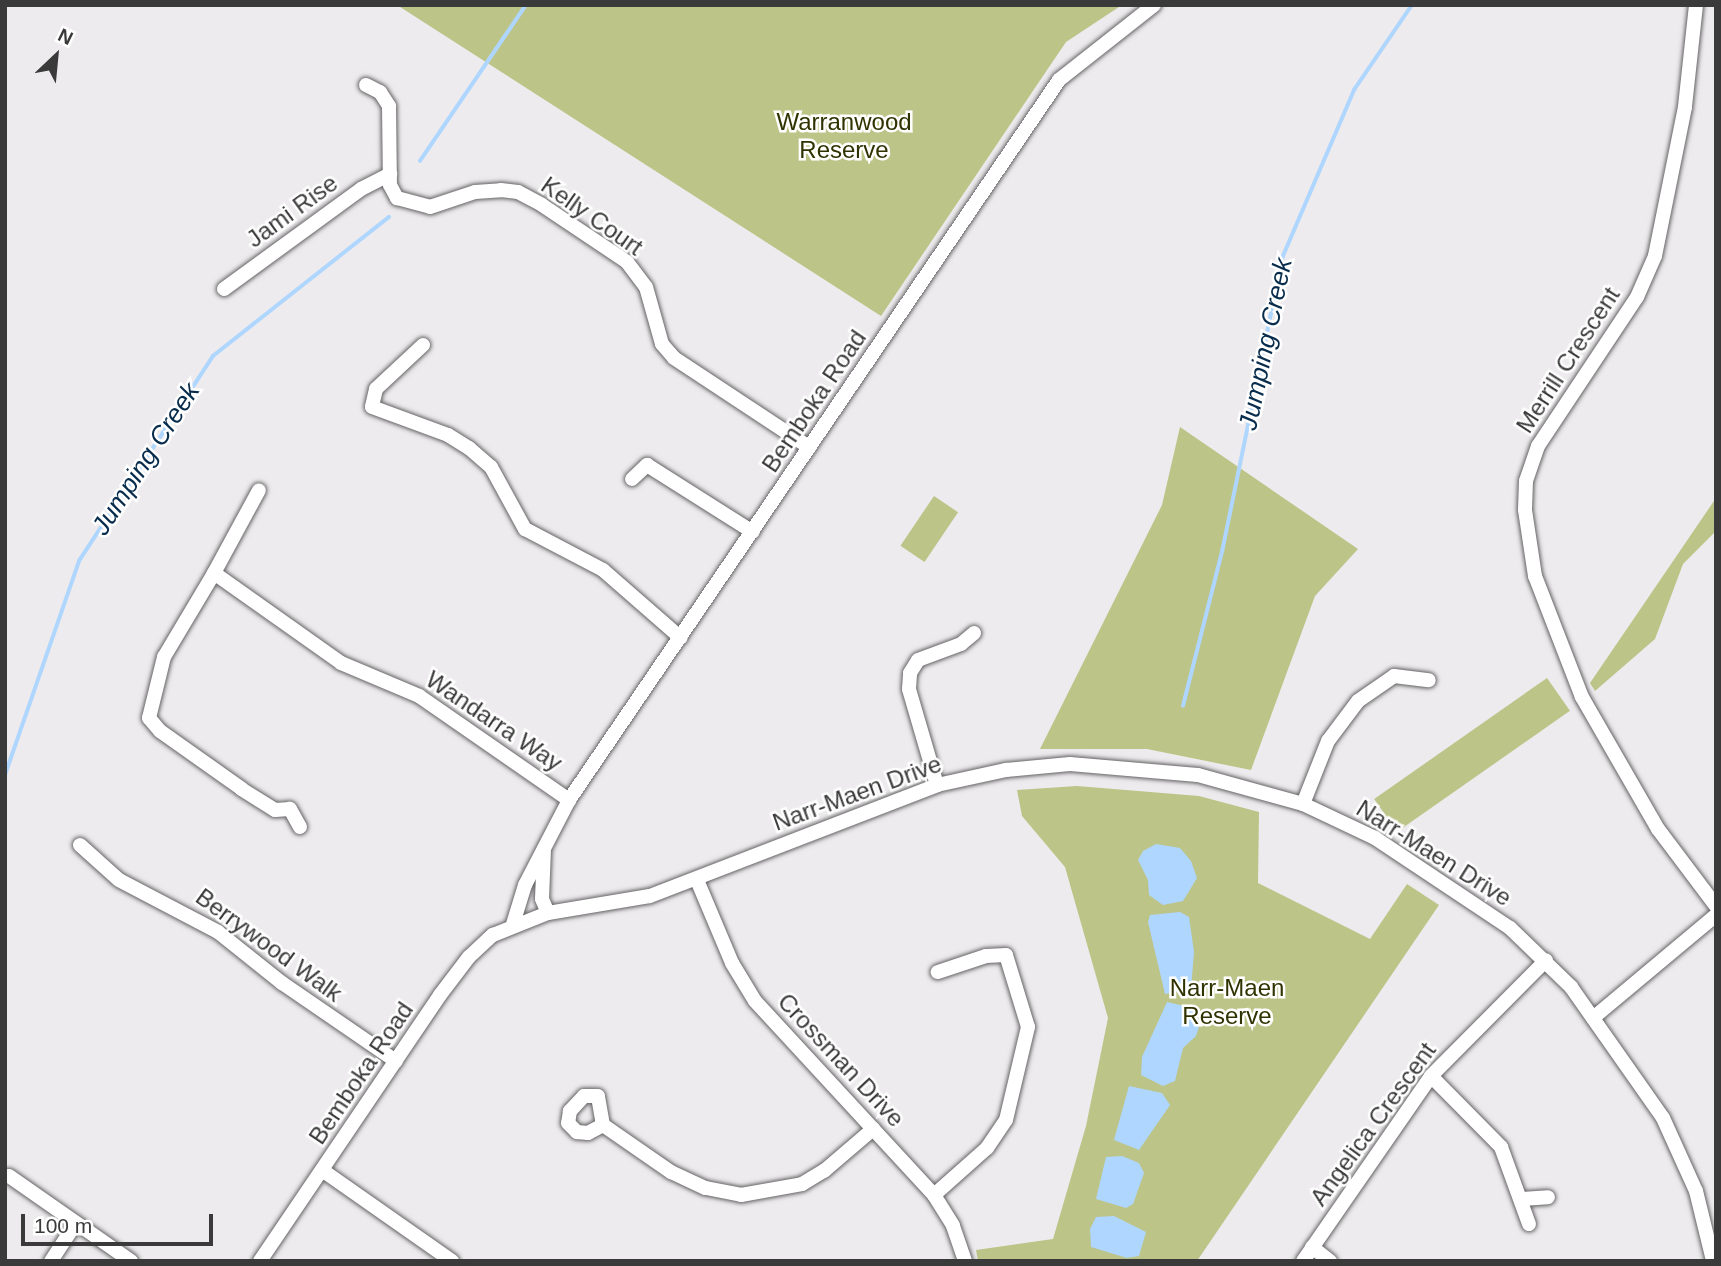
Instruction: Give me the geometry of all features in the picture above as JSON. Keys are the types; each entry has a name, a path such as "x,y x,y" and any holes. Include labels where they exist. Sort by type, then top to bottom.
{"street":[{"name":"Merrill Crescent","path":"1696,5 1685,107 1655,256 1637,297 1538,446 1526,481 1525,510 1535,576 1582,697 1658,829 1716,906"},
{"name":"Bemboka Road","path":"513,924 544,844 569,800 1059,80 1153,8"},
{"name":"Kelly Court","path":"366,85 380,92 389,106 390,174 397,198 412,206 430,207 475,192 501,190 518,192 542,205 627,262 646,287 662,344 674,358 809,447"},
{"name":"Jami Rise","path":"224,289 361,189 390,174"},
{"path":"423,345 376,389 372,407 448,435 469,448 491,467 525,528 603,570 681,638"},
{"path":"632,479 647,465 753,532"},
{"path":"259,490 164,657 149,718 160,731 242,789 275,810 290,809 300,827"},
{"name":"Wandarra Way","path":"214,573 341,663 419,696 569,800"},
{"path":"937,785 909,688 910,673 918,660 961,644 974,633"},
{"path":"1303,804 1328,741 1358,701 1394,676 1429,680"},
{"name":"Narr-Maen Drive","path":"548,913 619,903 697,880 937,785 1006,770 1115,765 1198,775 1303,804 1402,855 1510,928 1546,960 1593,1017 1672,1135 1696,1191 1713,1261"},
{"name":"Bemboka Road","path":"260,1261 469,957 513,924 548,913 542,899 544,844"},
{"name":"Berrywood Walk","path":"80,845 119,880 174,905 218,932 282,984 396,1061"},
{"name":"Crossman Drive","path":"697,880 732,963 755,1001 934,1195 953,1226 965,1261"},
{"path":"1593,1017 1716,915"},
{"path":"934,1195 986,1148 1006,1120 1028,1027 1006,955 986,956 938,972"},
{"name":"Angelica Crescent","path":"1303,1261 1431,1076 1546,960"},
{"path":"1431,1076 1494,1137 1522,1199 1529,1224"},
{"path":"603,1125 671,1172 706,1188 741,1195 802,1184 824,1171 873,1129"},
{"path":"322,1170 452,1261"},
{"path":"9,1176 131,1261"},
{"path":"1522,1199 1548,1196"},
{"path":"51,1261 76,1223"},
{"path":"1311,1247 1330,1261"}],"green space":[{"name":"Warranwood Reserve","path":"397,5 1122,5 1066,42 881,316"},
{"path":"1180,427 1358,549 1315,596 1251,770 1147,749 1040,749 1162,505"},
{"path":"934,496 958,512 924,562 900,546"},
{"path":"1716,498 1716,531 1683,564 1655,639 1595,691 1590,683"},
{"path":"1547,678 1570,711 1397,832 1374,799"},
{"name":"Narr-Maen Reserve","path":"1077,786 1199,796 1259,812 1258,883 1370,939 1407,884 1439,905 1197,1261 978,1261 976,1250 1053,1239 1086,1126 1108,1018 1065,867 1022,816 1017,790"}],"water":[{"path":"1156,844 1180,848 1191,861 1197,878 1183,901 1163,905 1149,895 1148,880 1138,860 1143,851"},
{"path":"1180,912 1189,917 1194,952 1191,989 1165,994 1148,922 1150,915"},
{"path":"1167,1002 1193,1008 1200,1023 1196,1036 1183,1048 1175,1081 1163,1086 1141,1075 1142,1057"},
{"path":"1129,1086 1162,1093 1170,1105 1139,1150 1114,1140"},
{"path":"1122,1156 1139,1163 1144,1173 1133,1204 1126,1208 1096,1199 1106,1157"},
{"path":"1114,1216 1146,1232 1139,1256 1127,1258 1091,1247 1090,1229 1096,1217"}],"waterway":[{"name":"Jumping Creek","path":"420,161 526,5"},
{"name":"Jumping Creek","path":"1183,706 1222,552 1283,256 1354,90 1412,5"},
{"name":"Jumping Creek","path":"5,775 79,561 213,356 389,217"}]}
